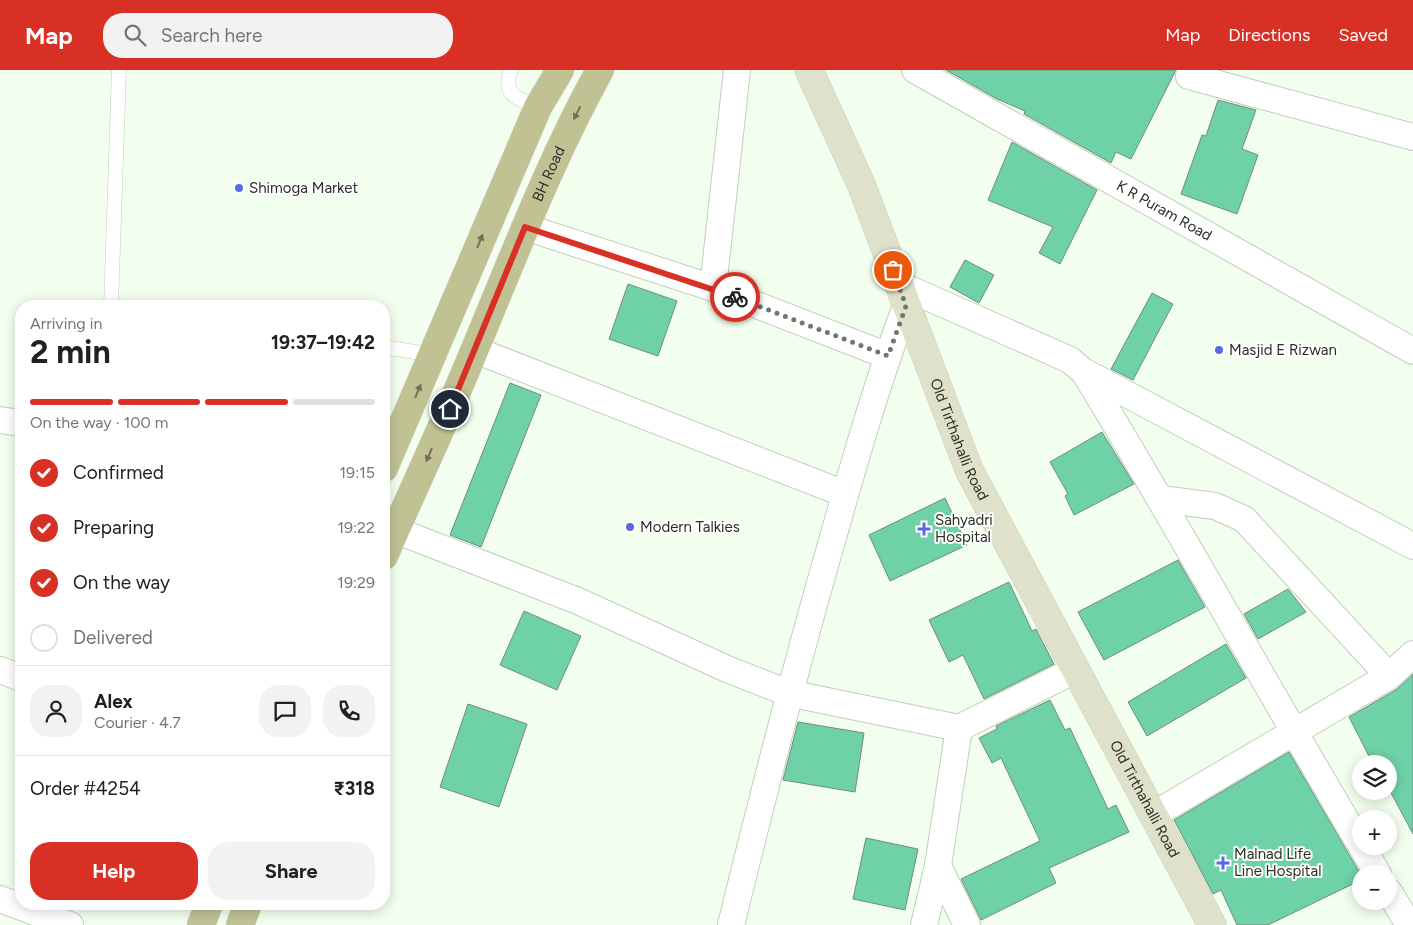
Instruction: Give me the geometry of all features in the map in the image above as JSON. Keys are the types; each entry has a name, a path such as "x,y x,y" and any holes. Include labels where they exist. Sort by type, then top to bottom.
{"main road":[{"path":"390,454 538,107 560,70"},
{"name":"BH Road","path":"390,542 475,350 525,227 576,114 600,70"},
{"name":"Old Tirthahalli Road","path":"809,70 861,184 969,470 1212,925"},
{"path":"201,925 207,910"},
{"path":"240,925 246,910"}],"street":[{"path":"713,288 737,70"},
{"name":"K R Puram Road","path":"915,70 1413,351"},
{"path":"1189,76 1413,138"},
{"path":"525,227 713,288 888,356"},
{"path":"732,925 788,693 845,494 888,356 902,295 1070,360 1084,372 1413,546"},
{"path":"475,350 845,494"},
{"path":"1084,372 1161,499 1293,733 1373,865"},
{"path":"0,420 15,422"},
{"path":"1161,499 1214,506 1244,520 1389,676"},
{"path":"395,530 578,601 727,669 788,693 959,728 1075,670"},
{"path":"1154,815 1389,676 1413,654"},
{"path":"0,670 15,676"},
{"path":"924,925 938,866 959,728"},
{"path":"938,866 966,925"},
{"path":"0,899 15,905"},
{"path":"1397,905 1409,925"},
{"path":"30,910 70,925"}],"lane":[{"path":"111,300 119,70"},
{"path":"510,70 508,89 514,97 538,107"},
{"path":"390,348 433,355"}],"building":[{"path":"946,70 1176,70 1131,159 1116,152 1111,163 1024,114 1025,111 997,99"},
{"path":"1218,100 1256,110 1242,149 1258,155 1237,214 1181,194 1202,135 1206,136"},
{"path":"1012,142 1097,190 1060,264 1039,253 1053,227 988,200"},
{"path":"965,260 994,275 979,303 950,287"},
{"path":"628,284 677,301 658,356 609,339"},
{"path":"1152,293 1173,304 1133,380 1111,369"},
{"path":"510,383 541,395 481,547 450,535"},
{"path":"1102,432 1134,484 1074,515 1065,496 1068,494 1050,462"},
{"path":"945,498 967,545 890,581 869,535"},
{"path":"1178,560 1205,607 1104,660 1078,612"},
{"path":"1009,582 1032,631 1036,629 1054,664 984,699 963,655 949,662 929,620"},
{"path":"1288,589 1306,612 1258,639 1244,614"},
{"path":"524,611 581,636 557,690 500,665"},
{"path":"1226,644 1246,678 1147,736 1128,702"},
{"path":"1413,674 1413,834 1395,800 1397,800 1397,755 1368,755 1349,717 1397,689"},
{"path":"1050,700 1065,730 1070,728 1108,809 1116,805 1129,832 1049,868 1056,883 981,920 961,879 1040,841 1001,758 992,763 979,738 997,729 996,726"},
{"path":"468,704 527,724 499,807 440,787"},
{"path":"798,722 864,733 855,792 783,780"},
{"path":"1289,752 1355,865 1352,865 1352,884 1268,925 1237,925 1221,890 1213,894 1174,820"},
{"path":"866,838 918,849 905,910 853,899"}],"way so far":[{"path":"735,297 888,356 906,306 893,270"}],"place":[{"name":"Shimoga Market","path":"239,188"},
{"name":"Masjid E Rizwan","path":"1219,350"},
{"name":"Modern Talkies","path":"630,527"},
{"name":"Sahyadri Hospital","path":"924,529"},
{"name":"Malnad Life Line Hospital","path":"1223,863"}],"route":[{"path":"450,409 525,227 713,288 735,297"}]}
